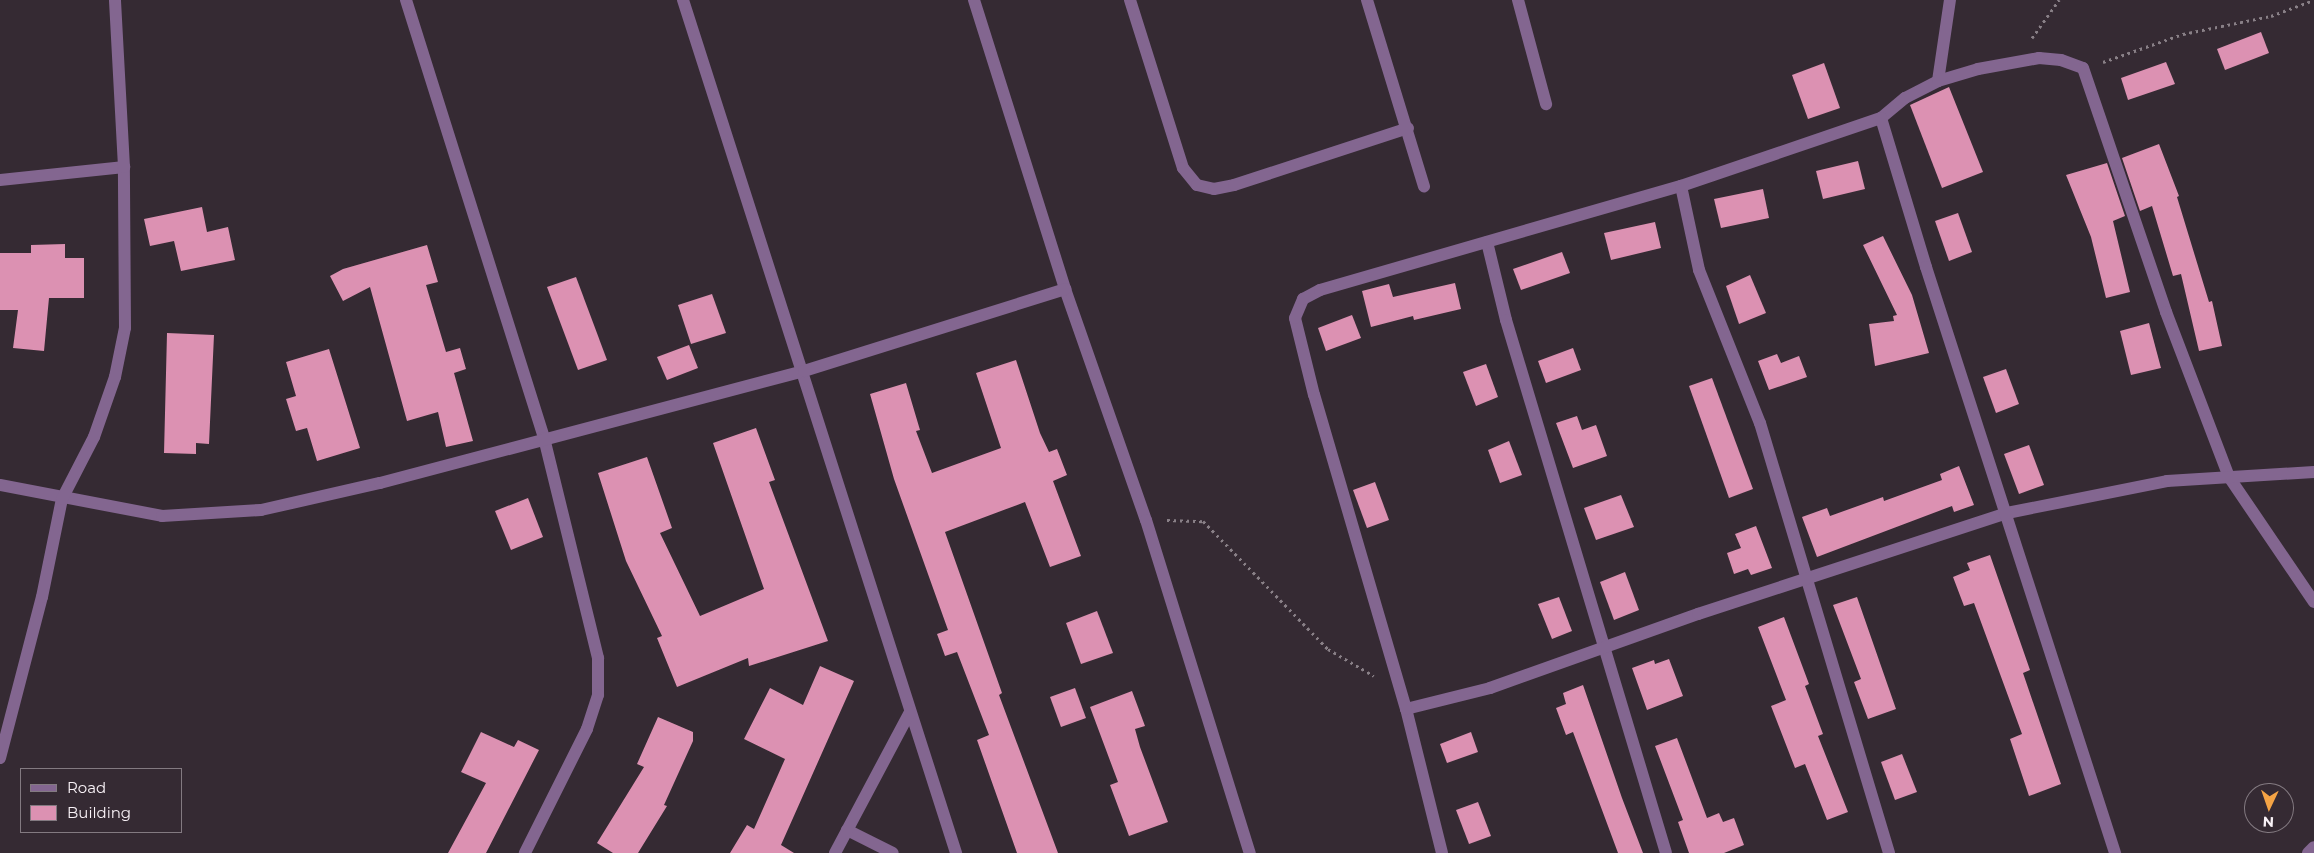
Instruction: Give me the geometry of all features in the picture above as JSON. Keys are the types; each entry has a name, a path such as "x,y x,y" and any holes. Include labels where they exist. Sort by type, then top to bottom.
{"street":[{"path":"0,758 42,598 62,499 94,437 114,377 125,328 124,167 115,0"},
{"path":"406,0 544,438 598,658 598,695 587,729 525,853"},
{"path":"683,0 804,371 956,853"},
{"path":"974,0 1065,289 1146,520 1250,853"},
{"path":"1130,0 1183,168 1197,185 1214,189 1234,185 1408,128"},
{"path":"1367,0 1408,128 1424,186"},
{"path":"1518,0 1546,104"},
{"path":"1938,81 1950,0"},
{"path":"1442,853 1406,709 1295,318 1303,298 1320,290 1681,186 1881,118 1905,98 1938,81 2015,61 2061,60 2083,68 2166,312 2229,477 2314,602"},
{"path":"1881,118 1926,268 2115,853"},
{"path":"0,180 124,167"},
{"path":"1681,186 1699,270 1760,423 1889,853"},
{"path":"1487,242 1506,320 1606,647 1666,853"},
{"path":"0,485 62,499 162,516 261,510 380,483 544,438 804,371 1065,289"},
{"path":"1406,709 1490,688 1698,614 1807,581 2006,512 2167,481 2314,472"},
{"path":"835,853 910,712"},
{"path":"847,830 893,853"},
{"path":"2308,853 2314,848"}],"path":[{"path":"2015,61 2059,0"},
{"path":"2083,68 2183,34 2271,16 2314,0"},
{"path":"1146,520 1203,520 1328,649 1354,666 1397,682"}],"building":[{"path":"2261,32 2269,53 2225,70 2217,49"},
{"path":"2166,62 2175,84 2128,100 2121,78"},
{"path":"1824,63 1840,108 1808,119 1792,75"},
{"path":"1949,87 1983,172 1942,188 1910,105"},
{"path":"2159,144 2179,196 2177,197 2209,302 2212,301 2222,346 2199,351 2181,274 2173,276 2152,206 2140,211 2122,158"},
{"path":"1858,161 1865,189 1823,199 1816,171"},
{"path":"2107,163 2125,216 2113,221 2130,292 2106,298 2091,237 2066,175"},
{"path":"1763,189 1769,218 1721,228 1714,199"},
{"path":"202,207 207,232 228,227 235,260 181,271 174,241 150,246 144,219"},
{"path":"1958,213 1972,252 1949,261 1935,221"},
{"path":"1655,222 1661,248 1611,260 1604,233"},
{"path":"1883,236 1912,295 1929,353 1875,366 1869,324 1894,321 1893,316 1897,315 1863,245"},
{"path":"65,244 65,258 84,258 84,298 49,298 44,351 13,348 18,310 0,310 0,253 31,253 31,245"},
{"path":"427,245 438,282 426,285 446,352 460,348 466,369 454,373 473,441 446,447 438,412 407,421 370,287 343,301 330,276 343,269"},
{"path":"1562,252 1570,273 1521,290 1513,269"},
{"path":"1750,275 1766,313 1739,324 1726,286"},
{"path":"576,277 607,360 578,370 547,287"},
{"path":"1455,283 1461,309 1414,320 1413,316 1371,327 1362,291 1389,284 1393,297"},
{"path":"712,294 726,333 691,344 678,305"},
{"path":"1352,315 1361,338 1326,351 1318,328"},
{"path":"2149,323 2161,368 2131,375 2120,331"},
{"path":"167,333 214,335 209,444 196,443 196,454 164,453"},
{"path":"689,345 698,368 667,380 657,357"},
{"path":"1573,348 1581,370 1546,383 1538,361"},
{"path":"329,349 360,448 317,461 307,428 296,431 286,399 296,396 286,362"},
{"path":"1777,354 1781,363 1799,356 1807,377 1769,390 1758,361"},
{"path":"1016,360 1040,433 1049,452 1057,449 1067,475 1053,481 1081,556 1050,567 1025,502 945,532 1002,693 999,695 1058,853 1017,853 977,740 989,735 957,652 945,656 937,634 948,630 894,479 870,394 906,383 920,430 916,431 932,473 1001,448 976,373"},
{"path":"1486,364 1498,397 1476,406 1463,372"},
{"path":"2006,369 2019,404 1996,413 1983,377"},
{"path":"1712,378 1753,489 1729,498 1689,386"},
{"path":"1577,416 1582,430 1596,425 1607,456 1573,468 1556,423"},
{"path":"756,428 775,480 769,482 828,641 749,666 748,658 677,687 657,638 662,636 626,561 598,473 647,457 672,528 660,533 700,616 764,589 713,443"},
{"path":"1509,441 1522,475 1500,483 1488,450"},
{"path":"2029,445 2044,485 2019,494 2004,454"},
{"path":"1959,466 1974,505 1954,512 1952,506 1817,557 1802,517 1827,508 1830,516 1883,497 1884,501 1942,480 1940,474"},
{"path":"1375,482 1389,520 1367,528 1353,490"},
{"path":"1621,495 1634,527 1596,540 1584,508"},
{"path":"528,498 543,537 511,550 495,511"},
{"path":"1756,526 1772,568 1751,575 1748,569 1734,574 1727,553 1741,548 1735,534"},
{"path":"1990,555 2030,670 2023,673 2061,784 2029,796 2010,739 2022,734 1974,603 1964,606 1953,577 1970,570 1967,563"},
{"path":"1625,572 1639,610 1614,620 1600,582"},
{"path":"1559,597 1572,631 1552,639 1538,604"},
{"path":"1857,597 1896,709 1868,719 1854,682 1861,679 1833,605"},
{"path":"1097,611 1113,653 1081,664 1066,623"},
{"path":"1784,617 1809,684 1805,686 1823,734 1818,736 1848,812 1827,820 1805,764 1795,768 1771,706 1786,700 1758,627"},
{"path":"1669,659 1683,696 1647,710 1632,668 1654,660 1655,664"},
{"path":"820,666 854,681 781,845 794,853 730,853 747,825 754,829 785,759 744,739 770,688 803,705"},
{"path":"1583,685 1643,853 1618,853 1573,732 1566,735 1556,708 1566,704 1563,693"},
{"path":"1075,688 1086,718 1061,727 1050,697"},
{"path":"1132,691 1145,726 1135,729 1168,822 1129,836 1110,785 1118,782 1090,707"},
{"path":"658,717 693,732 693,741 664,805 667,806 638,853 613,853 597,843 644,767 637,764"},
{"path":"481,732 514,747 518,740 539,750 486,853 448,853 486,783 461,772"},
{"path":"1471,732 1478,752 1447,763 1440,744"},
{"path":"1677,738 1707,818 1719,813 1723,822 1734,818 1744,845 1724,853 1689,853 1678,822 1683,820 1655,746"},
{"path":"1902,754 1917,792 1895,800 1881,762"},
{"path":"1478,802 1491,836 1469,844 1456,810"}]}
